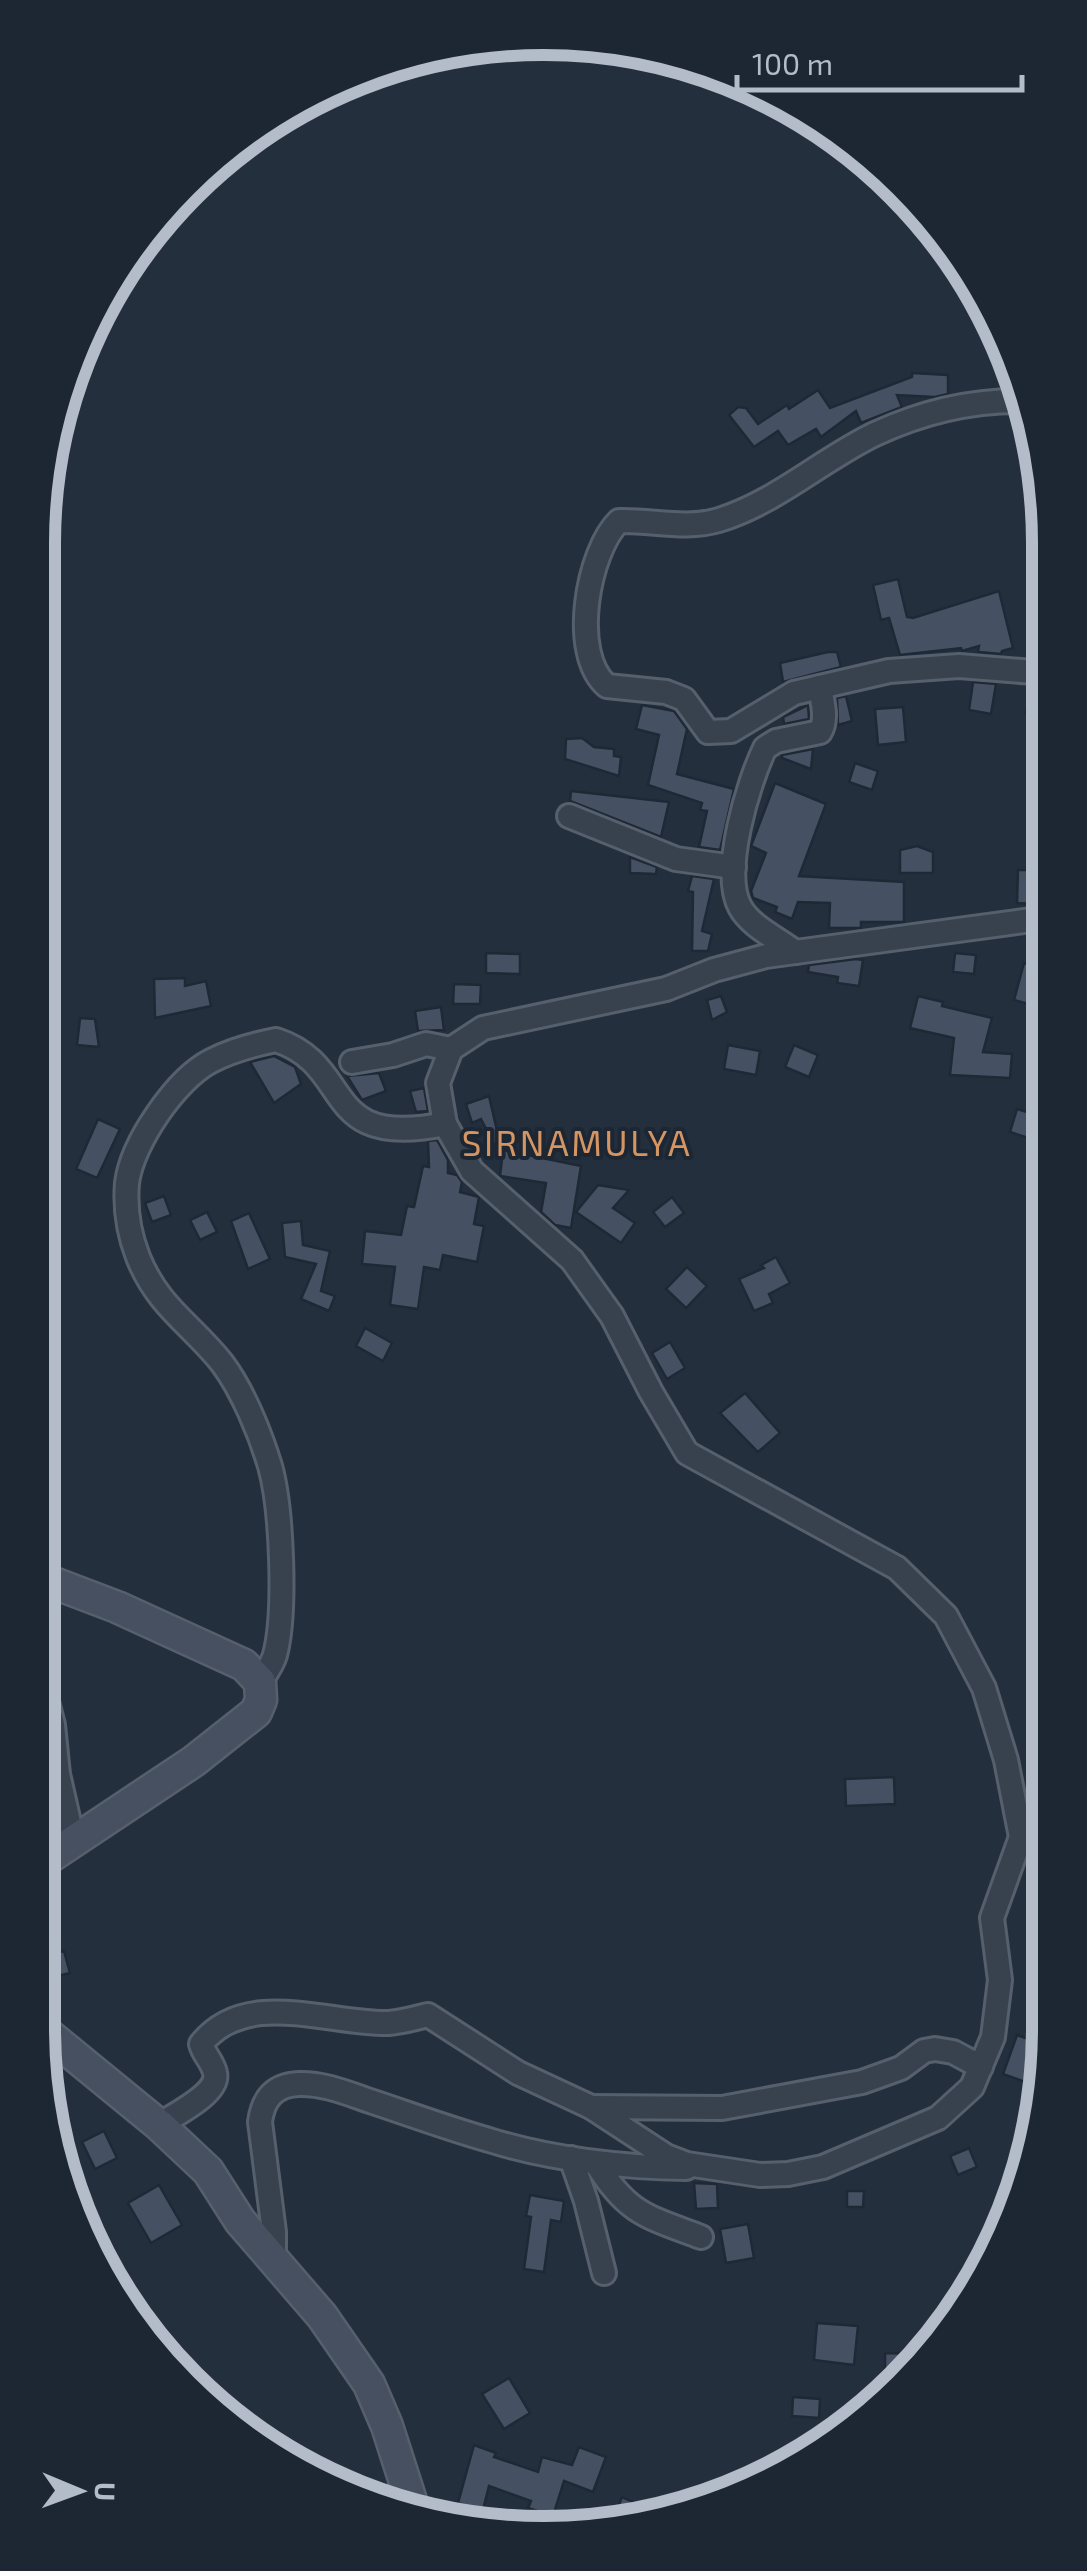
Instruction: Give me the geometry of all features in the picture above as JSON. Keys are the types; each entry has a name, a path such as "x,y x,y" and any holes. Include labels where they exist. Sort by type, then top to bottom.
{"main road":[{"path":"55,1585 244,1665 260,1682 261,1700 256,1712 194,1761 55,1853"},
{"path":"55,2040 208,2171 240,2221 322,2316 369,2384 410,2497"}],"street":[{"path":"1011,402 957,406 874,435 773,496 715,521 668,526 619,520 611,530 590,584 584,618 598,674 607,686 666,692 684,699 708,732 731,731 784,698 889,672 959,666 1032,672"},
{"path":"794,952 753,924 741,908 733,889 734,868 740,830 762,756 769,743 820,732 824,712 820,687"},
{"path":"568,816 676,859 734,868"},
{"path":"274,2262 260,2122 262,2106 270,2094 283,2086 300,2084 340,2091 491,2141 571,2158 631,2167 712,2169 760,2175 788,2174 822,2166 938,2118 972,2087 993,2037 1000,1980 992,1918 1022,1838 1006,1760 984,1688 946,1616 897,1568 687,1452 650,1392 612,1316 572,1260 472,1171 445,1124 438,1083 451,1048 483,1028 666,989 714,970 794,952 1032,920"},
{"path":"260,1682 274,1660 279,1636 279,1543 270,1468 251,1416 223,1365 158,1297 144,1270 127,1217 128,1179 160,1111 192,1074 212,1060 276,1040 313,1062 340,1101 356,1116 394,1130 445,1124"},
{"path":"352,1062 393,1056 426,1044 451,1048"},
{"path":"55,1748 73,1840"},
{"path":"1022,1838 1032,1837"},
{"path":"158,2125 210,2092 216,2082 215,2070 204,2056 201,2044 210,2032 227,2023 258,2014 310,2013 392,2023 428,2015 518,2073 591,2107 666,2156 712,2169"},
{"path":"591,2107 722,2108 862,2082 902,2068 935,2049 954,2052 981,2067"},
{"path":"571,2158 604,2272"},
{"path":"596,2162 626,2203 646,2217 701,2237"}],"building":[{"path":"912,373 948,375 948,394 897,395 902,407 861,423 856,411 821,437 816,429 788,445 778,431 754,447 729,415 738,407 746,408 758,424 818,390 830,408 912,377"},
{"path":"898,579 907,617 913,618 999,591 1013,648 1001,654 978,652 979,646 962,651 961,648 900,655 889,618 881,620 873,585"},
{"path":"837,652 841,667 783,682 780,663"},
{"path":"973,682 996,684 991,714 969,710"},
{"path":"1031,695 1032,695 1032,715 1026,713"},
{"path":"846,696 852,721 838,725 837,698"},
{"path":"642,705 674,711 687,729 677,774 734,789 720,850 699,847 707,811 700,810 702,803 648,785 659,735 636,729"},
{"path":"808,705 809,719 784,724 783,717"},
{"path":"903,707 906,742 878,745 875,709"},
{"path":"582,738 594,747 614,749 614,756 621,757 619,776 565,759 566,739"},
{"path":"813,749 811,769 782,758 782,755"},
{"path":"855,763 878,771 872,790 849,782"},
{"path":"775,783 826,804 799,876 904,882 904,922 861,922 861,928 829,928 830,903 798,902 792,919 775,912 777,907 753,898 751,891 766,853 751,846"},
{"path":"571,791 669,802 661,837 570,801"},
{"path":"917,846 933,852 933,873 900,873 900,850"},
{"path":"630,857 657,867 656,874 630,873"},
{"path":"1018,870 1032,870 1032,904 1017,903"},
{"path":"692,876 714,879 702,931 712,934 708,951 692,951 693,892 688,891"},
{"path":"486,953 520,954 520,974 486,973"},
{"path":"955,953 976,955 974,974 953,972"},
{"path":"863,960 859,986 837,983 838,977 808,972 809,965"},
{"path":"1024,963 1032,965 1032,1005 1014,1000"},
{"path":"185,978 185,986 206,981 211,1006 155,1018 154,979"},
{"path":"454,984 481,985 480,1004 453,1004"},
{"path":"721,996 727,1012 712,1020 707,1000"},
{"path":"918,996 992,1018 983,1052 1012,1054 1010,1078 950,1075 954,1038 910,1028"},
{"path":"441,1007 444,1030 418,1031 415,1011"},
{"path":"80,1018 95,1019 99,1047 77,1045"},
{"path":"728,1045 760,1051 756,1075 724,1069"},
{"path":"794,1045 818,1055 809,1077 785,1067"},
{"path":"274,1056 295,1067 301,1084 274,1103 250,1062"},
{"path":"379,1073 386,1091 362,1100 347,1076"},
{"path":"424,1088 428,1111 416,1112 410,1091"},
{"path":"489,1096 500,1144 495,1146 481,1119 472,1123 466,1104"},
{"path":"1017,1109 1032,1114 1032,1139 1010,1132"},
{"path":"98,1119 120,1129 97,1178 76,1169"},
{"path":"437,1140 448,1160 448,1173 457,1175 462,1182 460,1192 479,1197 474,1224 484,1226 477,1262 443,1255 440,1270 424,1267 418,1309 390,1305 395,1267 362,1264 365,1231 401,1235 407,1206 414,1207 423,1166 429,1167 428,1141"},
{"path":"503,1150 581,1166 571,1228 555,1225 541,1212 546,1183 500,1176"},
{"path":"598,1185 629,1190 613,1208 635,1223 621,1243 576,1212"},
{"path":"164,1196 171,1215 152,1222 145,1203"},
{"path":"672,1197 684,1213 665,1227 653,1212"},
{"path":"207,1212 217,1232 200,1240 190,1220"},
{"path":"249,1213 270,1259 248,1269 231,1221"},
{"path":"301,1221 303,1245 330,1251 321,1291 335,1296 329,1311 301,1299 316,1264 285,1257 282,1223"},
{"path":"776,1257 790,1283 769,1294 773,1303 754,1311 739,1279 764,1268 761,1265"},
{"path":"687,1267 707,1286 686,1308 666,1289"},
{"path":"365,1328 392,1343 383,1361 356,1346"},
{"path":"670,1342 685,1368 667,1379 652,1353"},
{"path":"745,1393 780,1433 758,1452 720,1413"},
{"path":"894,1777 895,1804 846,1806 845,1779"},
{"path":"1028,1926 1032,1926 1032,1950 1030,1950"},
{"path":"64,1951 70,1973 55,1977 55,1953"},
{"path":"1017,2035 1032,2040 1028,2083 1003,2074"},
{"path":"104,2131 117,2158 95,2169 82,2142"},
{"path":"969,2148 977,2167 958,2175 950,2156"},
{"path":"694,2183 717,2184 718,2208 696,2209"},
{"path":"159,2185 182,2225 151,2243 128,2203"},
{"path":"847,2191 864,2191 863,2207 847,2207"},
{"path":"530,2195 564,2201 561,2222 551,2220 544,2272 524,2269"},
{"path":"748,2224 754,2258 726,2263 720,2229"},
{"path":"817,2323 858,2326 854,2365 814,2360"},
{"path":"885,2353 907,2354 887,2375"},
{"path":"509,2378 530,2413 504,2429 482,2394"},
{"path":"793,2397 820,2399 819,2418 792,2416"},
{"path":"474,2445 496,2453 494,2457 538,2472 542,2457 572,2465 579,2447 606,2457 593,2492 564,2481 553,2516 528,2508 531,2501 489,2486 483,2510 458,2503"},
{"path":"622,2497 642,2506 639,2507 617,2510"}],"district":[{"name":"SIRNAMULYA","path":"577,1142"}]}
